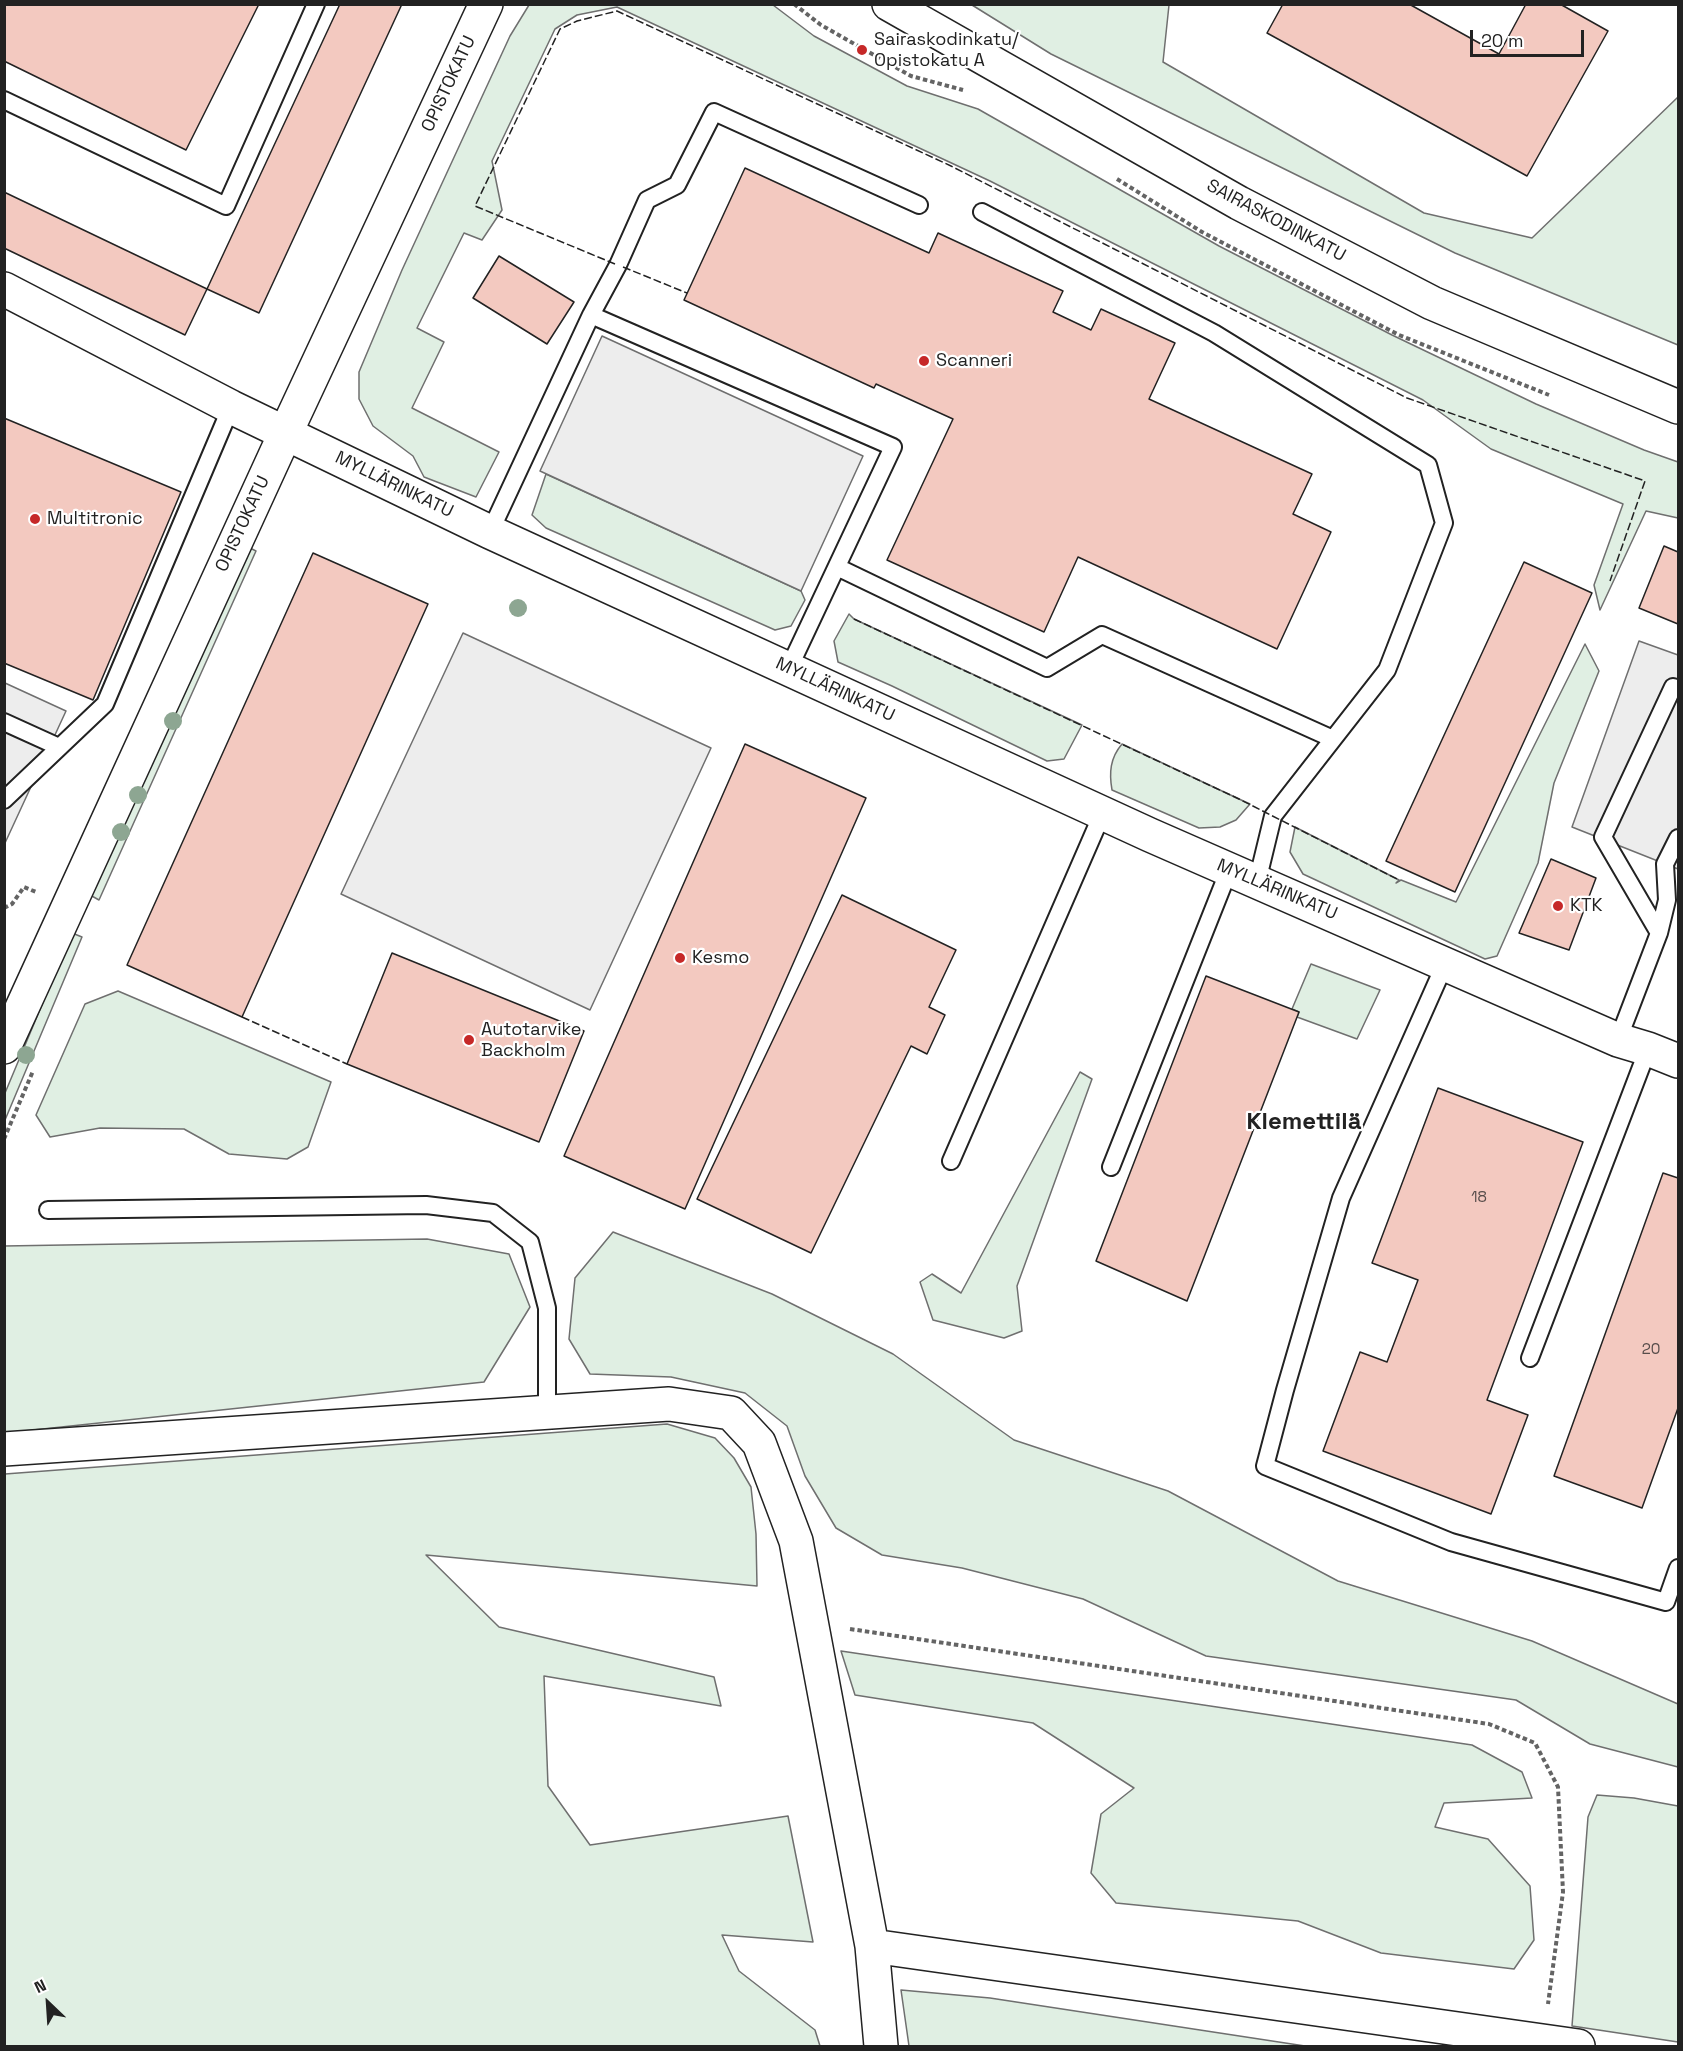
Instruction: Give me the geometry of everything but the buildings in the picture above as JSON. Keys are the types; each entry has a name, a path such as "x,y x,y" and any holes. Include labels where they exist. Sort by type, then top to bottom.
{"street":[{"name":"OPISTOKATU","path":"4,1047 16,989 286,432 486,4"},
{"name":"SAIRASKODINKATU","path":"889,4 1239,203 1432,303 1678,407"},
{"name":"MYLLÄRINKATU","path":"4,289 231,407 490,532 789,668 842,695 1243,876 1633,1045 1678,1061"},
{"path":"4,1449 669,1404 731,1413 759,1443 796,1541 872,1946 881,2046"},
{"path":"872,1946 1578,2046"}],"lane":[{"path":"4,100 226,206 316,4"},
{"path":"490,532 591,315 618,265 646,200 677,185 714,112 919,205"},
{"path":"982,212 1214,333 1428,465 1444,524 1387,670 1273,816 1243,876 1111,1167"},
{"path":"591,315 893,447 789,668"},
{"path":"4,800 105,704 231,407"},
{"path":"837,567 1047,668 1102,635 1333,740"},
{"path":"1659,933 1603,837 1673,687 1678,689"},
{"path":"4,722 59,747"},
{"path":"951,1161 1103,812"},
{"path":"1530,1358 1633,1045 1667,900 1665,864 1678,838"},
{"path":"1445,964 1341,1198 1265,1466 1451,1542 1666,1602 1678,1568"},
{"path":"48,1210 426,1204 493,1213 530,1242 547,1308 547,1413"}],"path":[{"path":"811,1623 1489,1724 1535,1743 1558,1786 1563,1892 1543,2041"}],"green space":[{"path":"529,5 773,5 814,36 907,86 978,109 1219,246 1392,335 1536,404 1678,462 1678,518 1646,511 1600,610 1594,585 1623,504 1491,449 1423,400 990,181 617,7 577,15 555,29 492,161 502,210 482,240 464,233 417,328 444,342 412,408 499,452 476,497 424,477 413,456 373,426 359,399 359,372 402,270 510,36"},
{"path":"972,5 1169,5 1163,62 1424,213 1532,238 1678,97 1678,345 1455,253 1051,54"},
{"path":"546,474 801,591 805,600 791,626 775,630 546,528 532,515"},
{"path":"246,546 256,551 99,900 90,895"},
{"path":"849,614 854,619 1082,725 1064,759 1047,761 838,662 834,641"},
{"path":"1585,644 1599,671 1554,783 1538,863 1497,956 1485,959 1303,874 1290,852 1295,827 1399,880 1396,883 1401,880 1456,902"},
{"path":"1122,744 1250,804 1236,820 1220,827 1199,828 1112,790 1111,766"},
{"path":"72,933 82,937 5,1120 5,1093"},
{"path":"1311,964 1380,990 1357,1039 1297,1017 1299,1012 1292,1009"},
{"path":"118,991 331,1082 308,1147 287,1159 229,1154 184,1129 100,1128 50,1137 36,1115 85,1004"},
{"path":"1080,1072 1092,1079 1017,1286 1022,1331 1004,1338 933,1320 920,1282 932,1274 961,1293"},
{"path":"613,1232 772,1294 893,1354 1014,1440 1168,1491 1338,1581 1532,1641 1678,1704 1678,1767 1590,1744 1516,1700 1206,1656 1083,1599 962,1568 882,1555 836,1528 805,1476 787,1426 745,1393 671,1377 590,1374 569,1339 575,1278"},
{"path":"427,1239 509,1254 530,1307 484,1382 5,1433 4,1246"},
{"path":"667,1424 715,1438 734,1458 751,1487 756,1534 757,1586 426,1555 499,1627 714,1677 721,1706 544,1676 548,1786 590,1845 788,1816 813,1942 722,1935 739,1971 815,2030 820,2046 5,2046 5,1474"},
{"path":"841,1651 1472,1745 1522,1772 1532,1798 1444,1803 1435,1827 1488,1839 1530,1886 1534,1940 1514,1969 1381,1953 1298,1921 1116,1903 1091,1873 1101,1814 1134,1788 1033,1723 855,1695"},
{"path":"1597,1795 1634,1798 1678,1806 1678,2042 1572,2026 1588,1817"},
{"path":"901,1990 990,1998 1305,2046 909,2046"}],"shaded area":[{"path":"602,336 863,456 801,591 540,471"},
{"path":"463,633 711,748 590,1010 341,894"},
{"path":"1639,641 1678,655 1678,869 1572,827"},
{"path":"5,683 66,711 5,843"}],"fence":[{"path":"615,264 475,206 560,29 577,21 617,11 951,166 1407,398 1645,481 1610,581"},
{"path":"623,267 687,293"},
{"path":"854,619 1239,799 1399,880"},
{"path":"242,1017 347,1064"}],"place":[{"name":"Sairaskodinkatu/ Opistokatu A","path":"862,50"},
{"name":"Scanneri","path":"924,361"},
{"name":"Multitronic","path":"35,519"},
{"name":"KTK","path":"1558,906"},
{"name":"Kesmo","path":"680,958"},
{"name":"Autotarvike Backholm","path":"469,1040"}],"district":[{"name":"Klemettilä","path":"1304,1122"}]}
